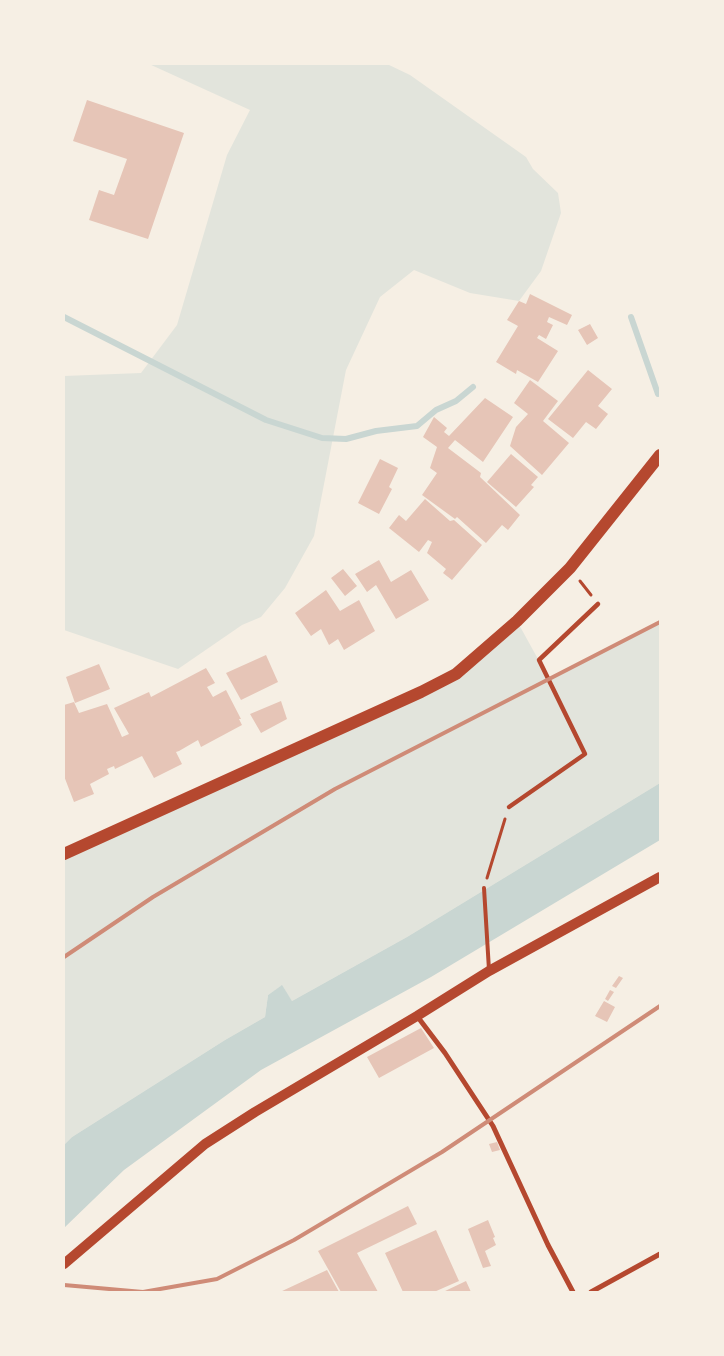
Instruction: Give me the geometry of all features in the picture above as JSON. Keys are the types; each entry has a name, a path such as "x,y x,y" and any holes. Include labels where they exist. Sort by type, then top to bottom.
{"main road":[{"path":"64,854 421,692 456,674 517,621 570,568 659,455"},
{"path":"64,1264 206,1144 255,1112 489,972 660,877"}],"street":[{"path":"509,806 584,754 539,660 598,604"},
{"path":"418,1016 446,1053 493,1126 548,1245 573,1292"},
{"path":"591,1292 660,1254"}],"lane":[{"path":"484,888 489,972"}],"path":[{"path":"570,568 598,604"},
{"path":"484,888 509,806"}],"shaded area":[{"path":"149,64 387,64 410,75 526,157 533,169 558,193 561,213 541,271 519,301 470,293 414,270 380,297 346,370 314,536 285,588 261,617 242,625 178,669 64,630 64,376 141,373 177,325 227,155 250,110"},
{"path":"517,621 549,679 660,622 660,783 407,937 292,1001 281,986 268,995 265,1017 225,1040 72,1137 64,1145 64,854 421,692"},
{"path":"660,783 660,840 431,977 261,1070 124,1170 64,1228 64,1145 72,1137 225,1040 265,1017 268,995 282,985 292,1001 407,937"}],"building":[{"path":"87,100 184,133 148,239 89,220 99,190 114,195 127,159 73,141"},
{"path":"530,294 572,315 567,325 549,317 547,322 553,325 546,339 539,335 537,338 558,351 538,382 517,370 516,374 496,362 518,326 507,320 519,301 526,304"},
{"path":"590,324 598,338 587,345 578,330"},
{"path":"588,370 612,389 598,406 608,414 596,429 586,422 573,438 548,419"},
{"path":"530,380 558,401 543,421 569,443 542,475 510,446 516,427 528,414 514,403"},
{"path":"485,398 513,417 483,462 455,440 448,448 481,473 480,477 520,515 508,530 502,525 486,543 457,517 455,519 422,495 437,473 430,468 437,447 423,437 434,417 447,428 444,432 449,436"},
{"path":"511,454 538,477 531,485 534,487 516,507 487,482"},
{"path":"380,459 398,468 389,487 392,489 379,514 358,503"},
{"path":"425,499 450,521 454,520 482,545 452,580 443,573 446,569 427,553 432,542 428,540 419,552 389,528 399,515 406,521"},
{"path":"379,560 391,582 411,570 429,600 396,619 376,585 367,592 355,574"},
{"path":"343,569 357,586 345,596 331,578"},
{"path":"326,590 340,611 359,600 375,631 344,650 338,639 329,645 321,629 311,636 295,613"},
{"path":"266,655 278,682 241,700 226,673"},
{"path":"99,664 110,689 75,703 66,677"},
{"path":"206,668 215,683 207,687 213,697 226,690 241,719 239,719 242,725 201,747 198,740 176,752 182,764 154,778 142,756 115,769 114,766 107,769 109,774 90,784 94,794 74,802 64,776 64,705 74,702 79,713 107,704 122,737 129,734 114,708 149,692 151,697"},
{"path":"281,701 287,719 261,733 250,714"},
{"path":"619,976 623,978 616,988 612,986"},
{"path":"610,990 614,992 608,1001 605,999"},
{"path":"604,1001 615,1007 607,1022 595,1016"},
{"path":"421,1028 434,1048 379,1078 367,1057"},
{"path":"497,1142 500,1150 492,1152 489,1144"},
{"path":"408,1206 417,1224 357,1253 378,1292 341,1292 318,1251"},
{"path":"488,1220 496,1245 485,1251 491,1266 483,1268 468,1229"},
{"path":"436,1230 459,1281 434,1292 403,1292 385,1253"},
{"path":"327,1270 339,1292 280,1292"},
{"path":"466,1281 471,1292 443,1292"}],"waterway":[{"path":"64,317 266,420 322,438 346,439 376,431 417,426 436,410 456,401 473,387"},
{"path":"631,317 658,394"}],"railway":[{"path":"64,957 153,897 335,789 660,622"},
{"path":"64,1285 143,1292 217,1279 294,1240 442,1152 660,1006"}]}
